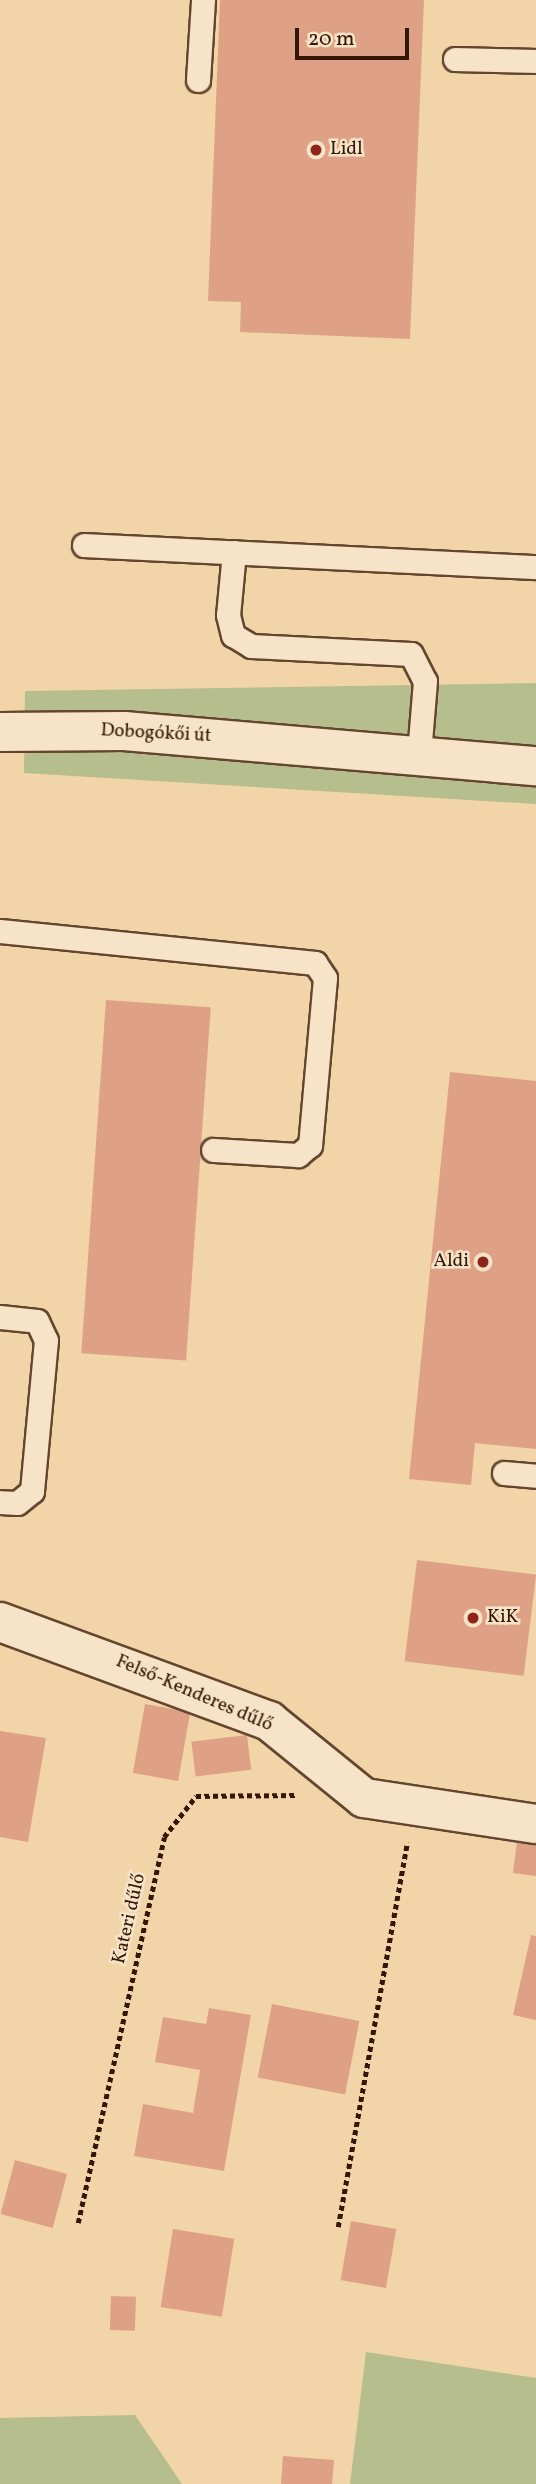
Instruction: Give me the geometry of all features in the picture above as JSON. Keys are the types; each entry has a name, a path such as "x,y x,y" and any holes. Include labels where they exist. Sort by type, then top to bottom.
{"main road":[{"name":"Dobogókői út","path":"0,732 124,731 311,744 536,766"},
{"name":"Dobogókői út","path":"311,744 420,742 536,746"},
{"name":"Felső-Kenderes dűlő","path":"0,1622 269,1721 364,1798 536,1824"}],"lane":[{"path":"198,80 203,0"},
{"path":"455,59 536,61"},
{"path":"84,545 536,567"},
{"path":"234,552 228,615 233,635 251,646 411,654 425,681 420,742"},
{"path":"0,932 314,962 325,978 310,1145 298,1155 214,1150"},
{"path":"0,1317 37,1321 46,1340 32,1491 17,1503 0,1502"},
{"path":"504,1473 536,1476"}],"path":[{"name":"Kateri dűlő","path":"78,2223 157,1866 179,1810 196,1796 222,1791 364,1798"},
{"path":"338,2227 414,1807"}],"green space":[{"path":"536,683 536,804 24,773 25,691"},
{"path":"366,2352 536,2378 536,2484 350,2484"},
{"path":"135,2415 182,2484 0,2484 0,2418"}],"building":[{"name":"Lidl","path":"220,0 424,0 410,339 240,332 241,302 208,301"},
{"path":"106,1000 211,1007 186,1360 81,1353"},
{"name":"Aldi","path":"450,1072 536,1081 536,1449 475,1443 471,1485 409,1479"},
{"name":"KiK","path":"417,1560 536,1575 524,1676 405,1661"},
{"path":"145,1704 190,1712 178,1781 133,1773"},
{"path":"0,1731 46,1738 28,1842 0,1837"},
{"path":"247,1735 251,1770 196,1777 191,1742"},
{"path":"518,1834 536,1837 536,1876 513,1873"},
{"path":"531,1935 536,1936 536,2020 513,2015"},
{"path":"272,2004 359,2021 345,2095 258,2078"},
{"path":"209,2008 251,2015 224,2171 134,2156 143,2104 193,2113 200,2070 155,2062 163,2017 206,2024"},
{"path":"15,2160 67,2174 53,2228 1,2214"},
{"path":"351,2221 396,2229 386,2288 341,2280"},
{"path":"173,2229 234,2239 222,2317 161,2307"},
{"path":"111,2296 136,2297 135,2331 110,2330"},
{"path":"283,2456 334,2460 332,2484 281,2484"}],"place":[{"name":"Lidl","path":"316,150"},
{"name":"Aldi","path":"483,1262"},
{"name":"KiK","path":"473,1618"}]}
